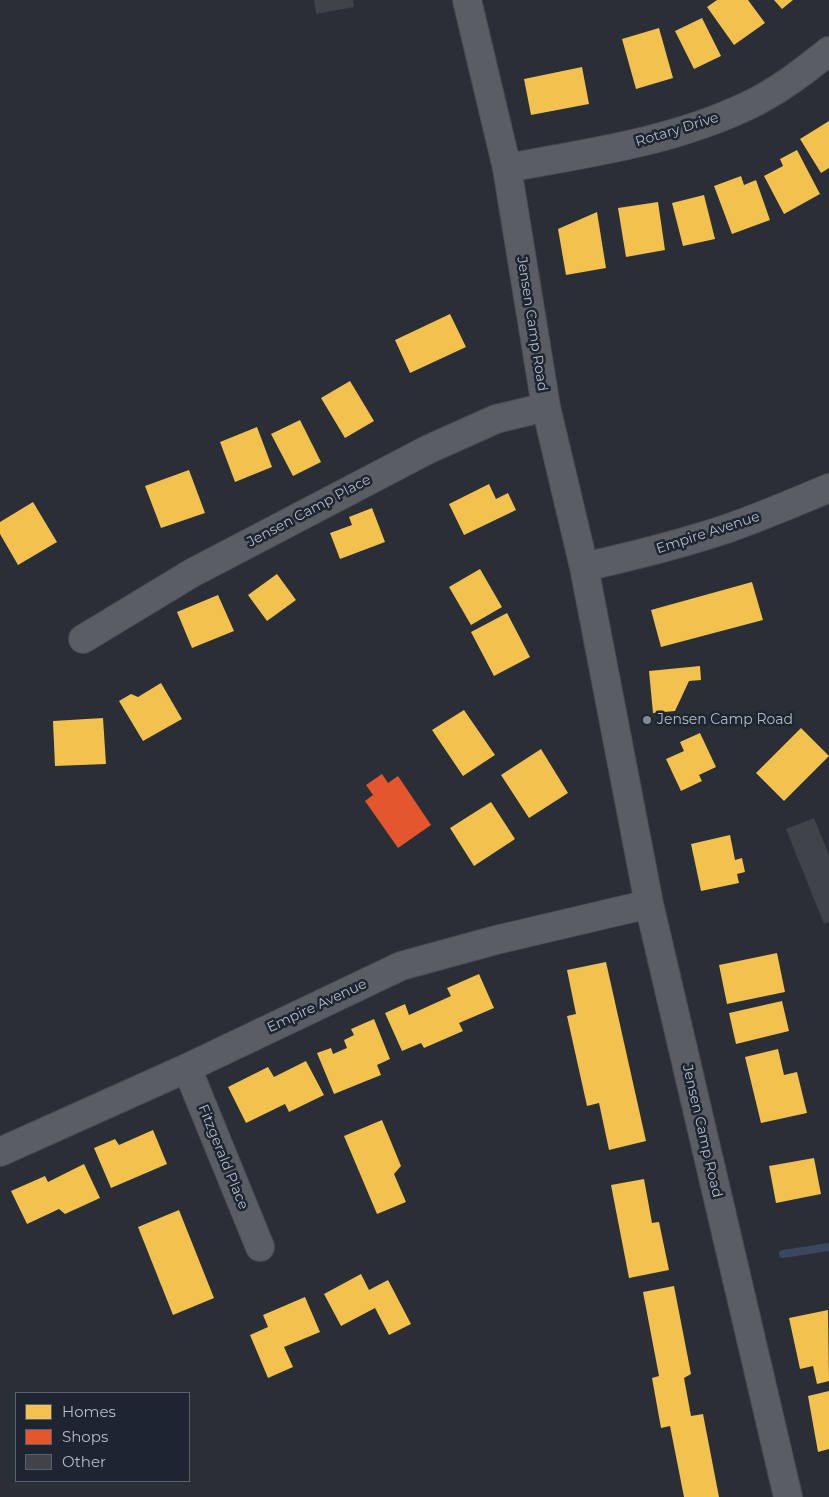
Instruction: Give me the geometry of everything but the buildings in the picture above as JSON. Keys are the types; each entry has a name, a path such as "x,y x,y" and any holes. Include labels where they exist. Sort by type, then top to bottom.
{"street":[{"name":"Jensen Camp Road","path":"466,0 507,168 546,407 584,567 649,904 788,1497"},
{"name":"Rotary Drive","path":"507,168 619,148 701,126 748,106 789,82 829,51"},
{"name":"Jensen Camp Place","path":"84,639 192,573 427,450 496,419 546,407"},
{"name":"Empire Avenue","path":"584,567 630,557 728,528 829,488"},
{"name":"Empire Avenue","path":"0,1152 187,1068 401,966 496,940 649,904"},
{"name":"Fitzgerald Place","path":"187,1068 260,1247"}],"waterway":[{"path":"783,1254 829,1247"}],"place":[{"name":"Jensen Camp Road","path":"647,720"}]}
